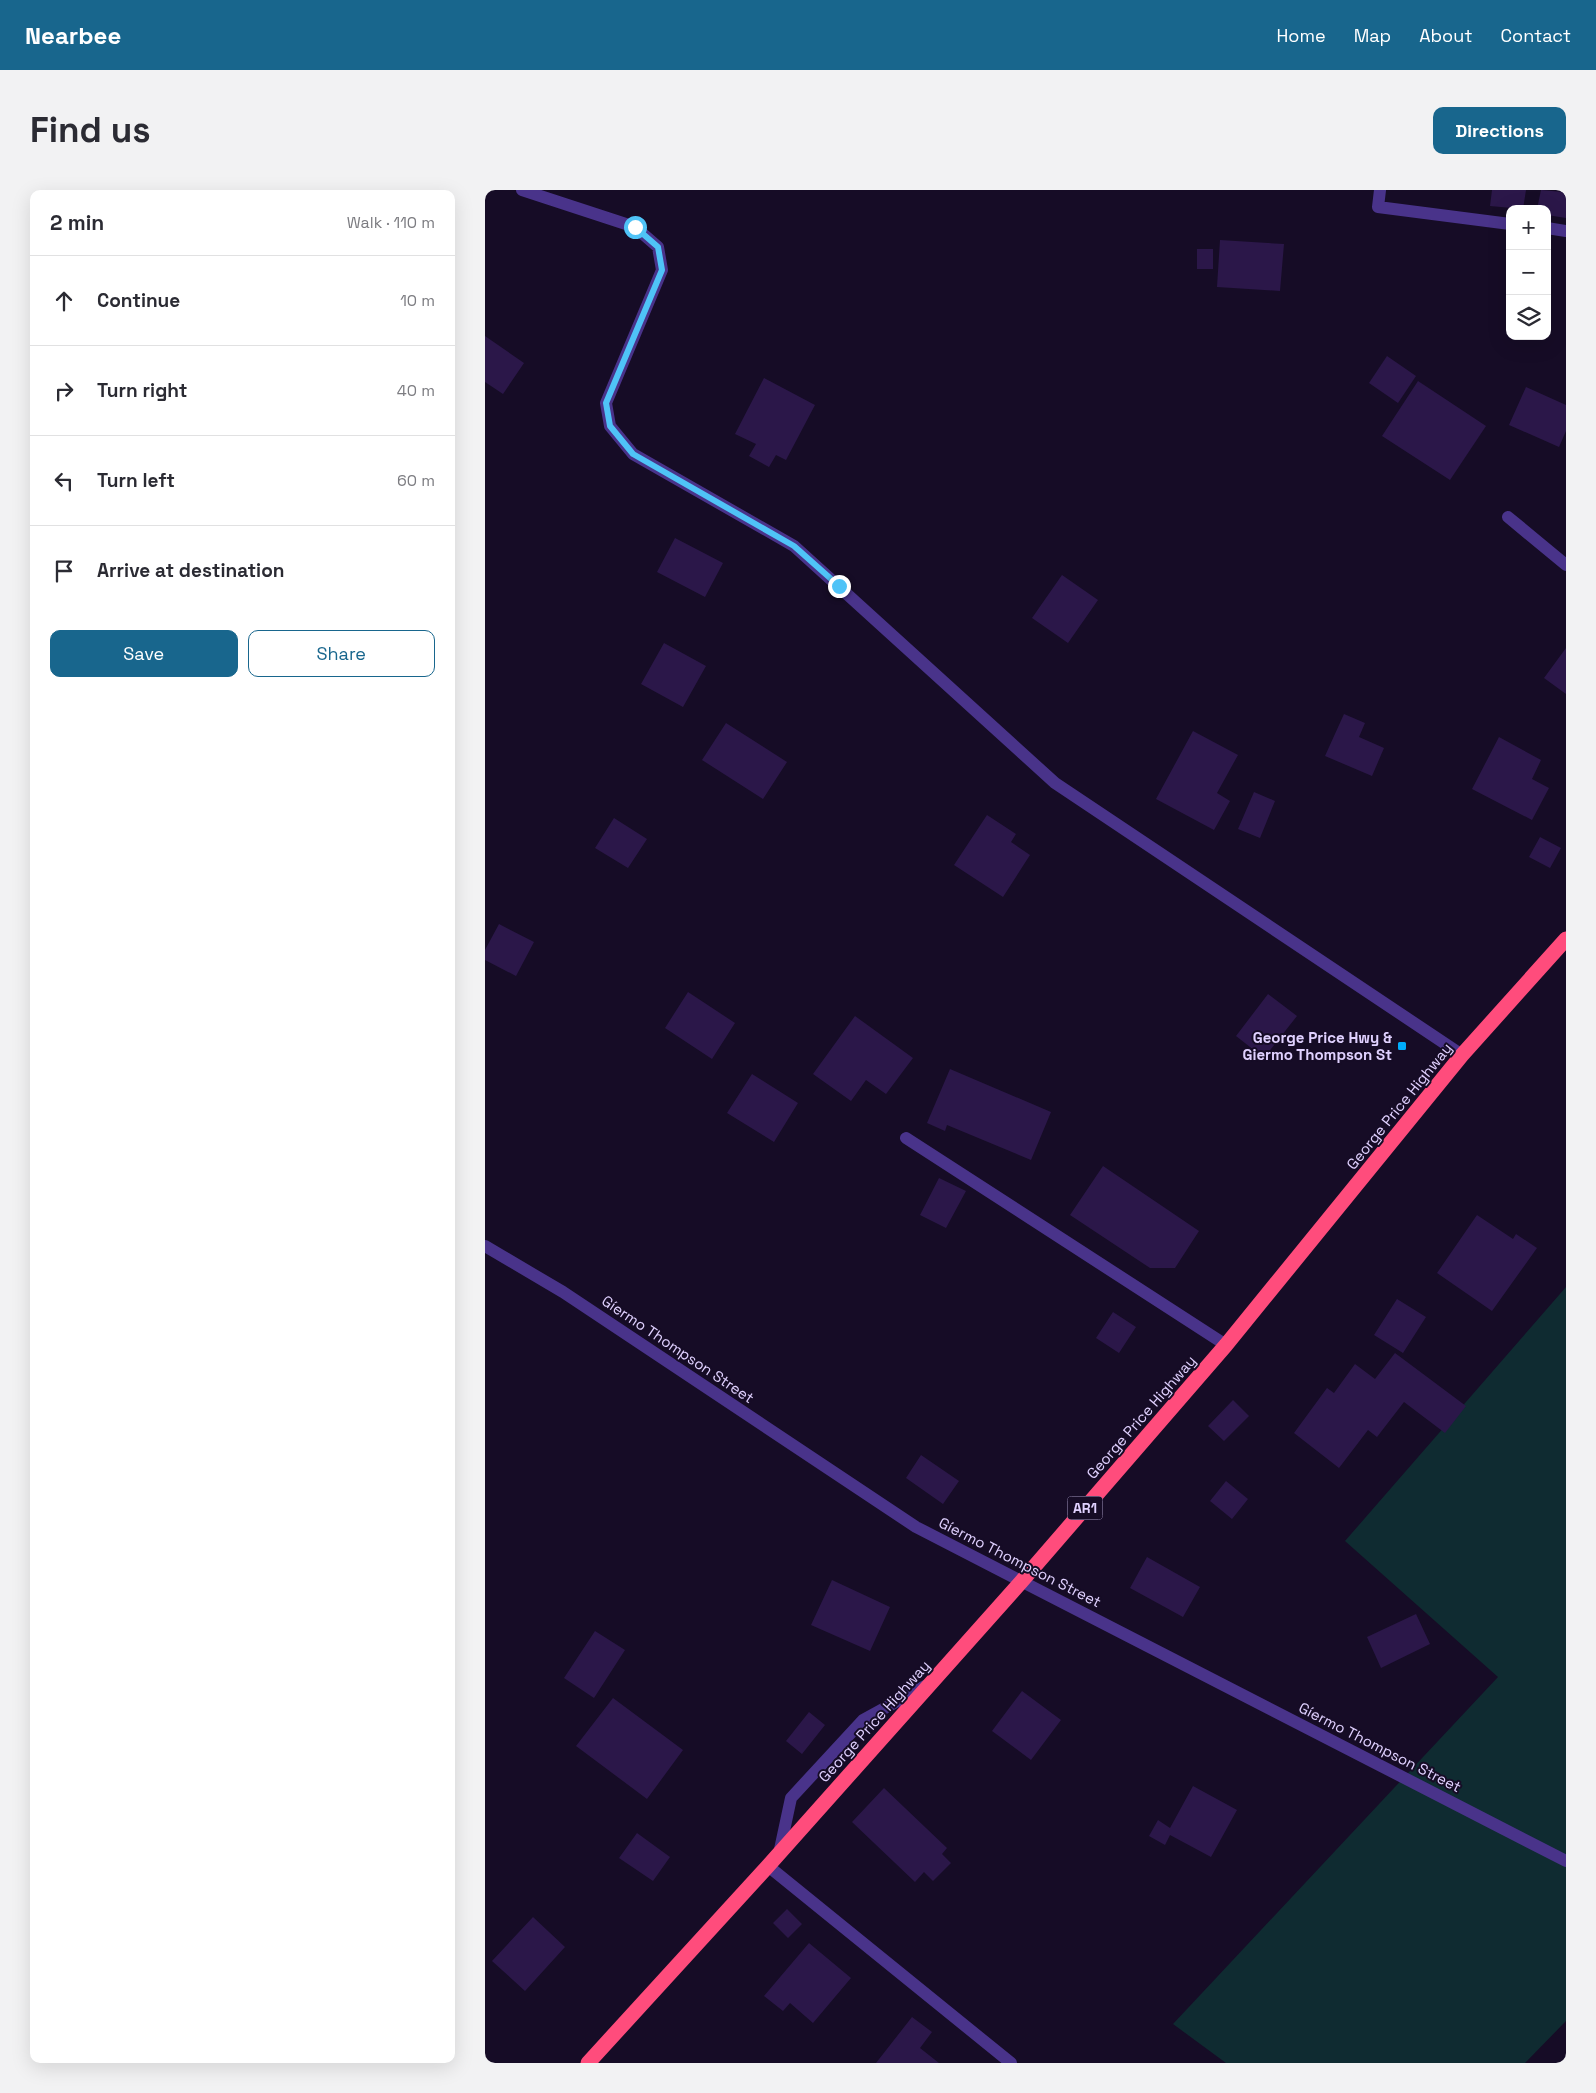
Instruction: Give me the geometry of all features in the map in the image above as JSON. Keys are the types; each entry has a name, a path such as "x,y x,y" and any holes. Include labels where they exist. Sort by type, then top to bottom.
{"highway":[{"name":"George Price Highway","path":"588,2063 779,1854 1021,1582 1226,1345 1462,1055 1566,939"}],"street":[{"path":"522,190 635,227 658,247 662,270 606,403 610,426 633,454 794,546 1055,783 1462,1055"},
{"path":"1380,190 1378,207 1506,223"},
{"path":"1551,229 1566,231"},
{"path":"1508,516 1566,565"},
{"path":"905,1138 1226,1345"},
{"name":"Gíermo Thompson Street","path":"485,1246 580,1303 916,1527 1566,1861"},
{"path":"779,1854 791,1798 863,1720 932,1682"},
{"path":"768,1866 1011,2063"}],"green space":[{"path":"1566,1287 1566,2021 1525,2063 1226,2063 1173,2024 1498,1677 1345,1541"}],"building":[{"path":"1492,190 1526,190 1524,205 1506,205 1506,207 1490,206"},
{"path":"1541,190 1563,192 1563,190 1566,190 1566,218 1551,216 1551,205 1538,205"},
{"path":"1220,240 1284,244 1280,291 1217,287"},
{"path":"1197,249 1213,249 1213,269 1197,269"},
{"path":"485,336 524,363 503,394 485,382"},
{"path":"1387,356 1416,376 1398,403 1369,383"},
{"path":"764,378 815,405 786,460 776,455 769,467 749,456 756,444 735,434"},
{"path":"1418,381 1486,426 1450,480 1382,436"},
{"path":"1526,387 1566,405 1566,431 1559,447 1509,425"},
{"path":"675,538 723,563 705,597 657,572"},
{"path":"1062,575 1098,600 1068,643 1032,618"},
{"path":"664,643 706,666 683,707 641,684"},
{"path":"1566,648 1566,694 1544,678"},
{"path":"1344,714 1365,723 1359,737 1384,748 1372,776 1325,756"},
{"path":"726,723 787,762 763,799 702,760"},
{"path":"1193,731 1238,755 1217,793 1230,801 1214,830 1156,799"},
{"path":"1499,737 1541,760 1532,779 1549,788 1532,820 1472,789"},
{"path":"1254,792 1275,801 1260,838 1238,829"},
{"path":"987,815 1016,834 1011,842 1030,855 1003,897 954,865"},
{"path":"614,818 647,839 628,868 595,848"},
{"path":"1540,837 1561,848 1550,868 1529,857"},
{"path":"499,924 534,942 516,976 485,960 485,950"},
{"path":"688,992 735,1023 712,1059 665,1028"},
{"path":"1268,994 1297,1016 1264,1058 1236,1036"},
{"path":"855,1016 913,1058 886,1094 866,1080 851,1101 813,1074"},
{"path":"950,1069 1051,1112 1031,1160 947,1125 945,1131 927,1123"},
{"path":"752,1074 798,1103 774,1142 727,1113"},
{"path":"1103,1166 1199,1231 1175,1268 1150,1268 1070,1215"},
{"path":"939,1178 966,1191 946,1228 920,1215"},
{"path":"1477,1215 1513,1239 1516,1234 1537,1248 1492,1311 1437,1273"},
{"path":"1397,1299 1426,1317 1403,1353 1374,1335"},
{"path":"1113,1312 1136,1327 1119,1353 1096,1338"},
{"path":"1395,1353 1466,1406 1445,1433 1404,1402 1377,1437 1368,1430 1339,1468 1294,1433 1327,1388 1334,1393 1355,1364 1375,1379"},
{"path":"1233,1400 1249,1416 1224,1441 1208,1426"},
{"path":"921,1455 959,1481 943,1504 906,1478"},
{"path":"1226,1481 1248,1499 1232,1519 1210,1501"},
{"path":"1147,1557 1200,1587 1183,1617 1130,1588"},
{"path":"832,1580 890,1607 870,1651 811,1625"},
{"path":"1416,1614 1430,1644 1381,1668 1367,1637"},
{"path":"595,1631 625,1650 594,1698 564,1678"},
{"path":"1022,1691 1061,1720 1031,1760 992,1731"},
{"path":"613,1698 683,1750 647,1799 576,1746"},
{"path":"809,1712 825,1725 802,1754 786,1741"},
{"path":"1193,1786 1237,1810 1211,1857 1170,1835 1165,1845 1149,1836 1158,1820 1170,1828"},
{"path":"884,1788 947,1848 942,1854 951,1863 933,1881 924,1872 915,1882 852,1822"},
{"path":"637,1833 670,1857 653,1881 619,1858"},
{"path":"787,1909 802,1924 788,1938 773,1923"},
{"path":"533,1917 565,1947 525,1991 492,1961"},
{"path":"809,1943 851,1978 813,2023 790,2003 783,2011 764,1996"},
{"path":"912,2017 932,2032 920,2048 939,2063 876,2063"}],"place":[{"name":"George Price Hwy & Giermo Thompson St","path":"1402,1046"}],"route":[{"path":"635,227 658,247 662,270 606,403 610,426 633,454 794,546 839,586"}]}
